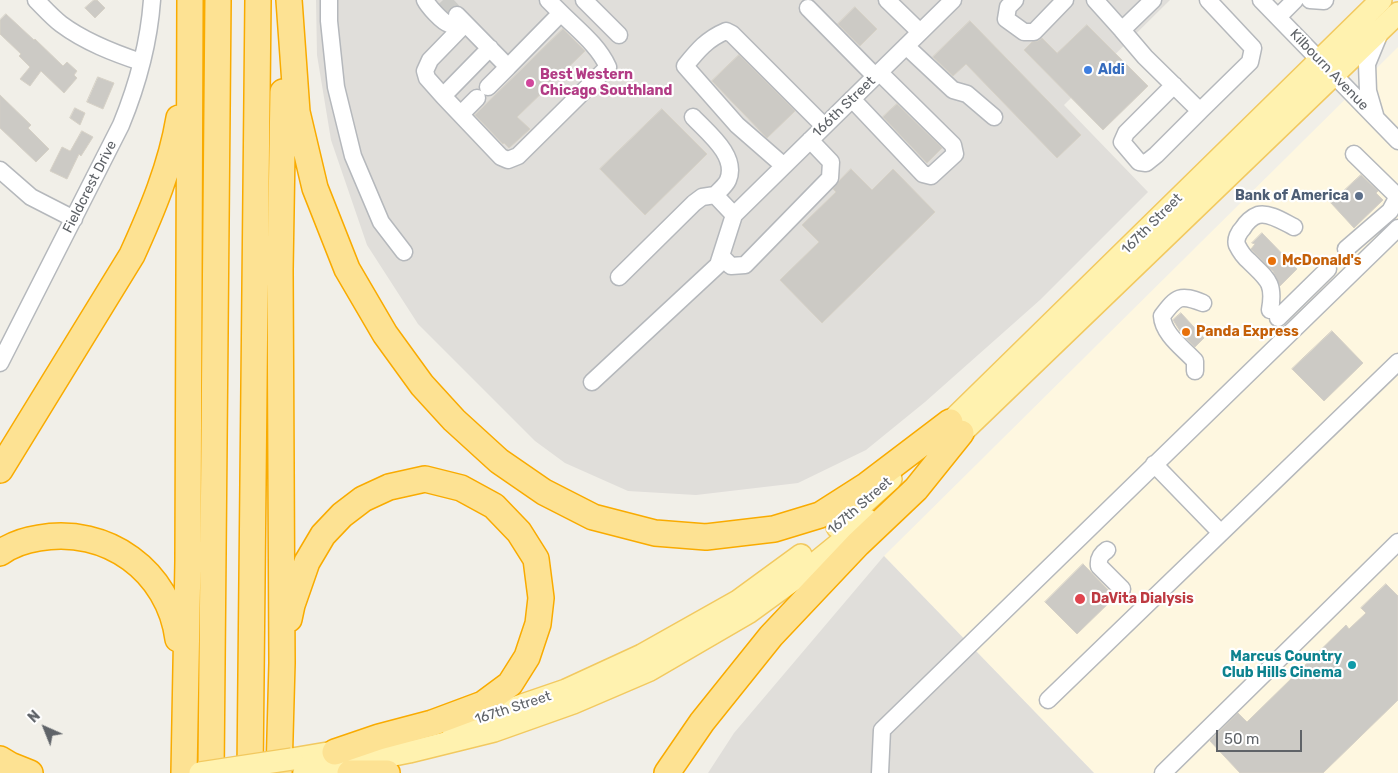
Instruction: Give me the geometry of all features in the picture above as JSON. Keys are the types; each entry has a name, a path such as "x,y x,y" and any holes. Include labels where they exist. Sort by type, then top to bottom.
{"highway":[{"path":"184,773 189,371 190,0"},
{"path":"211,773 218,0"},
{"path":"250,773 258,0"},
{"path":"287,0 297,112 314,188 347,269 385,334 422,385 454,420 499,461 544,492 593,517 655,533 706,537 774,530 820,514 956,428"},
{"path":"287,0 280,270 282,663 292,768"},
{"path":"0,470 127,262 145,226 172,152 183,99 190,41"},
{"path":"667,773 702,722 771,636 858,544 916,489 956,428"},
{"path":"282,663 292,605 307,562 323,535 342,515 363,500 389,487 425,479 460,488 494,506 519,532 536,559 541,598 538,624 527,657 510,684 483,704 432,723 379,737 335,752"},
{"path":"0,553 31,540 60,536 99,542 131,558 152,579 163,593 172,610 179,641 180,684 186,700"},
{"path":"0,760 10,766 30,773"},
{"path":"350,773 387,773"}],"main road":[{"name":"167th Street","path":"200,773 292,768 410,752 494,731 573,703 650,670 748,613 856,531 918,474 956,428 1319,59 1381,0"},
{"name":"167th Street","path":"292,768 335,752 403,740 488,717 566,690 642,655 738,601 792,563 847,519 907,464 956,428 1398,13"}],"street":[{"path":"36,0 59,23 71,31 92,43 142,62"},
{"name":"Fieldcrest Drive","path":"1,357 74,219 130,104 142,62 152,0"},
{"path":"329,0 329,21 336,87 353,156 381,222 404,252"},
{"path":"425,0 443,20 450,24 455,24 461,20"},
{"path":"461,20 430,60 425,71 427,78 502,157 508,160 518,156 608,67 595,46 548,0"},
{"path":"584,0 619,35"},
{"path":"887,0 920,32"},
{"name":"166th Street","path":"734,215 953,0"},
{"path":"1014,0 1008,7 1006,19 1024,32 1034,32 1065,0"},
{"path":"1094,0 1145,57 1200,110"},
{"path":"1122,30 1153,0"},
{"path":"1174,85 1126,133 1122,142 1139,162 1146,163 1156,155 1250,62 1253,48 1208,0"},
{"name":"Kilbourn Avenue","path":"1261,0 1398,141"},
{"path":"1278,17 1295,0"},
{"path":"1310,0 1325,0"},
{"path":"808,8 953,145 955,154 931,176 923,174 852,99"},
{"path":"461,114 561,14"},
{"path":"461,20 508,67"},
{"path":"1377,119 1368,92 1367,64 1381,30"},
{"path":"784,166 737,125 685,66 697,51 713,36 726,31 732,34 824,126"},
{"path":"906,46 953,90 967,94 994,117"},
{"path":"443,96 490,48"},
{"path":"619,277 694,203 702,197 715,195 728,182 731,169 723,149 693,117"},
{"path":"721,256 731,266 745,265 830,178 831,162 810,140"},
{"path":"1346,249 1390,211 1396,200 1395,194 1354,154"},
{"path":"0,170 31,197 74,219"},
{"path":"592,382 718,265 734,215 715,195"},
{"path":"1294,227 1269,215 1258,215 1241,229 1237,236 1237,244 1243,256 1269,281 1274,314 1328,269"},
{"path":"880,773 882,730 1398,228"},
{"path":"1195,371 1195,362 1166,330 1162,323 1162,316 1180,298 1188,297 1203,303"},
{"path":"1048,700 1398,362"},
{"path":"1154,464 1221,533"},
{"path":"1163,773 1398,542"},
{"path":"1107,550 1100,555 1099,566 1122,589"}],"shaded area":[{"path":"316,0 1170,0 1064,105 1148,192 1040,300 925,402 866,450 798,483 696,495 628,491 565,463 535,441 418,324 367,245 331,140 317,55"},
{"path":"1398,47 1398,773 1094,773 884,556"},
{"path":"884,556 1094,773 708,773 734,733"}],"building":[{"path":"94,0 97,0 105,8 95,18 85,8"},
{"path":"855,7 877,29 860,46 838,24"},
{"path":"6,14 63,66 67,62 77,71 74,75 77,78 64,93 41,71 30,86 20,79 30,67 19,56 21,54 0,34 0,20"},
{"path":"970,21 1081,135 1057,158 966,64 953,76 933,57"},
{"name":"Aldi","path":"1087,25 1148,86 1103,130 1024,50 1032,42 1042,38 1057,53"},
{"name":"Best Western Chicago Southland","path":"563,29 585,51 517,117 530,129 509,148 475,115"},
{"path":"739,55 795,111 767,138 712,81"},
{"path":"98,77 114,83 103,109 87,102"},
{"path":"0,95 31,125 28,128 49,149 36,162 0,128"},
{"path":"897,104 942,148 927,163 883,117"},
{"path":"75,108 85,113 80,125 70,118"},
{"path":"662,109 707,154 645,215 600,169"},
{"path":"82,131 93,137 81,156 79,154 67,179 50,171 62,147 70,151"},
{"path":"851,169 872,190 893,169 935,212 822,323 780,280 819,242 802,225 836,192 833,189"},
{"name":"Bank of America","path":"1361,175 1378,191 1376,193 1383,200 1354,228 1331,203"},
{"name":"McDonald's","path":"1262,233 1297,269 1280,286 1273,271 1251,249 1255,244 1252,243"},
{"name":"Panda Express","path":"1181,313 1204,338 1195,347 1182,334 1173,320"},
{"path":"1332,331 1363,363 1324,401 1292,369"},
{"name":"DaVita Dialysis","path":"1083,564 1115,597 1077,634 1045,602"},
{"name":"Marcus Country Club Hills Cinema","path":"1386,584 1398,596 1398,700 1323,773 1240,773 1210,741 1238,713 1247,722 1346,625 1349,629 1366,613 1361,608"}],"tunnel":[{"path":"443,0 457,15"}],"place":[{"name":"Aldi","path":"1088,70"},
{"name":"Best Western Chicago Southland","path":"530,83"},
{"name":"Bank of America","path":"1359,196"},
{"name":"McDonald's","path":"1272,261"},
{"name":"Panda Express","path":"1186,332"},
{"name":"DaVita Dialysis","path":"1080,599"},
{"name":"Marcus Country Club Hills Cinema","path":"1352,665"}]}
